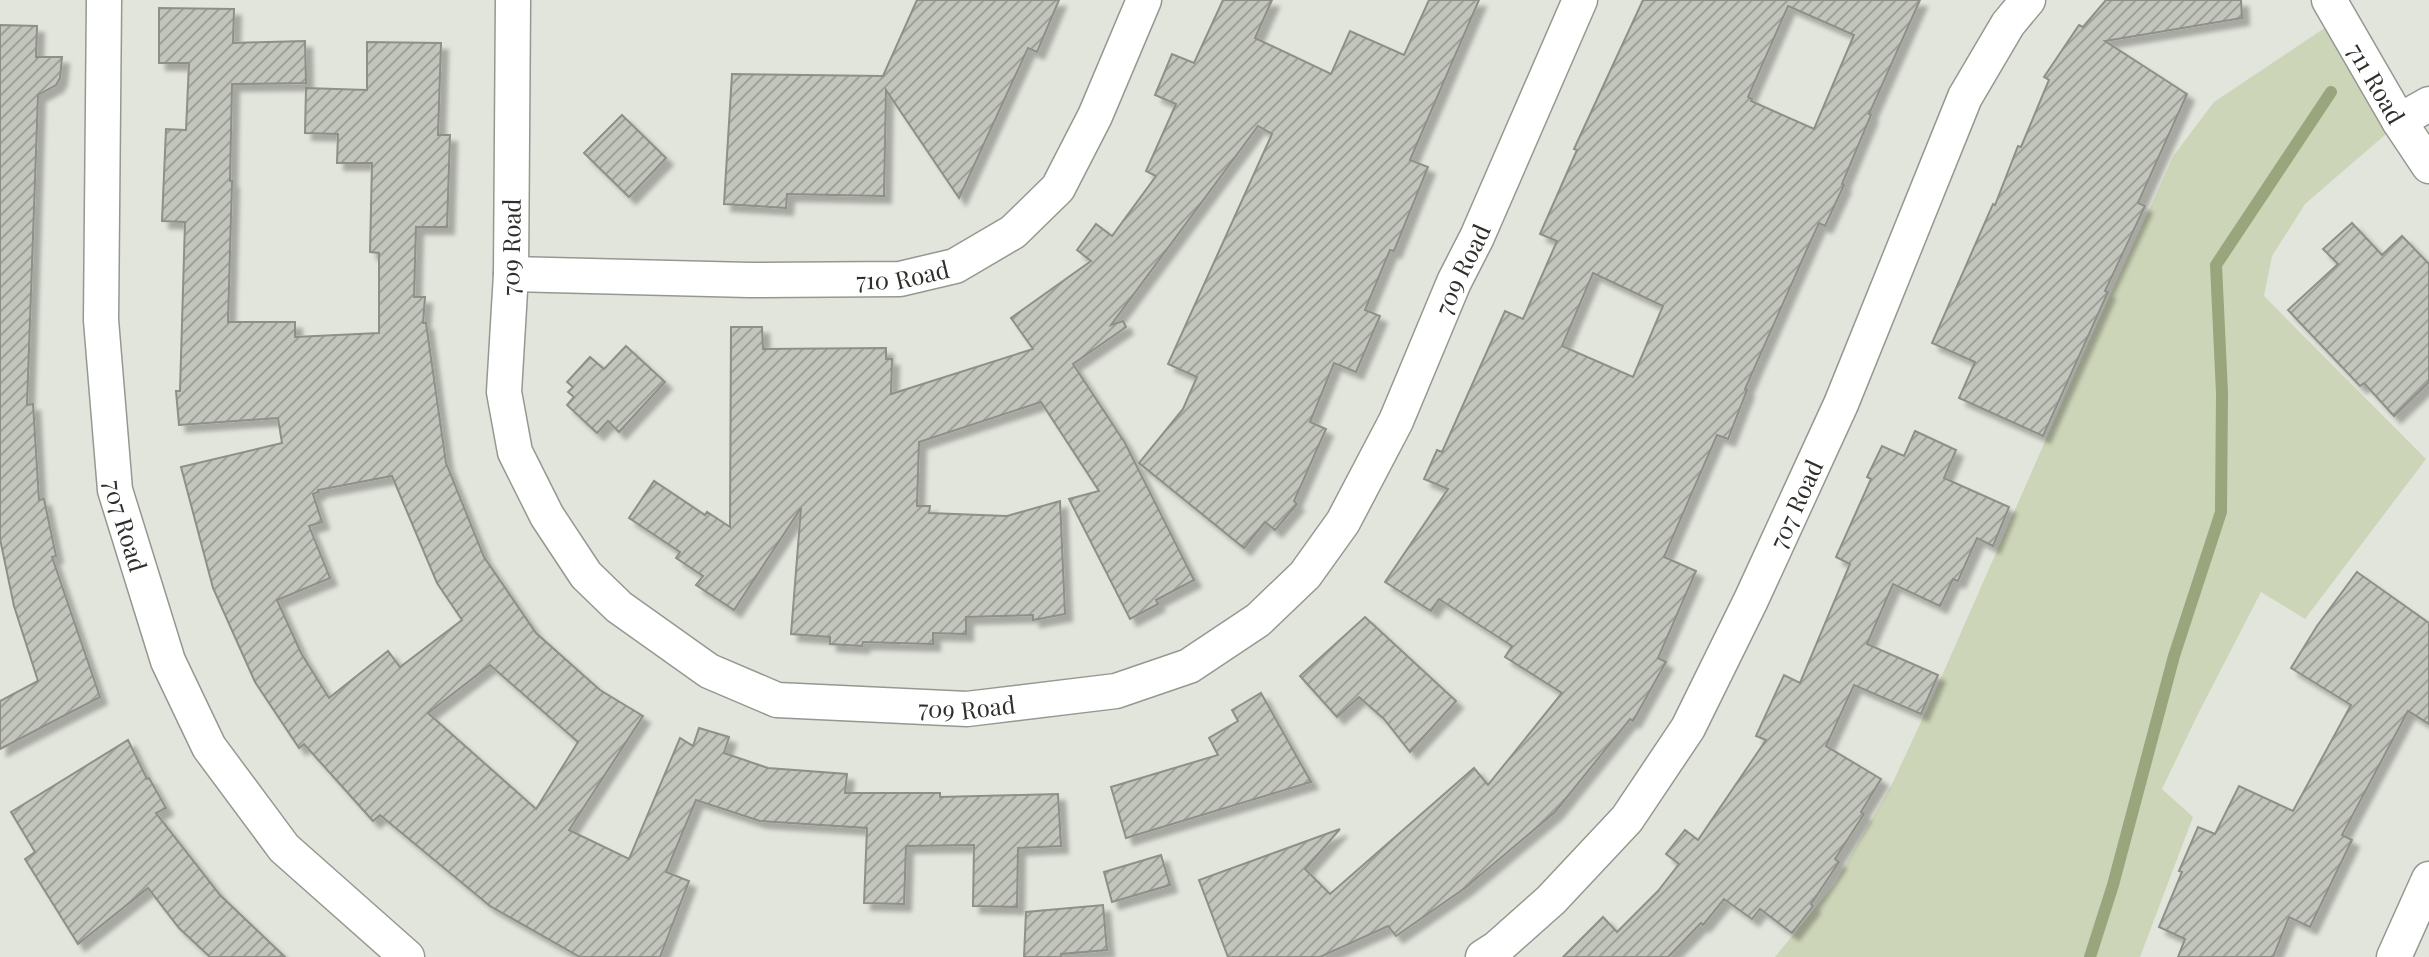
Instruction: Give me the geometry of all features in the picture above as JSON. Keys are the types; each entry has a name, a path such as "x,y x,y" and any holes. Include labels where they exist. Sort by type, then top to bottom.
{"street":[{"name":"707 Road","path":"104,0 101,320 115,490 168,661 209,747 284,848 407,957"},
{"name":"709 Road","path":"513,0 511,274 504,392 515,452 547,516 586,575 619,607 709,671 777,700 967,709 1116,691 1189,666 1258,620 1305,575 1343,522 1396,421 1454,282 1477,237 1580,0"},
{"name":"710 Road","path":"511,274 749,280 900,279 955,266 1013,232 1058,188 1095,116 1144,0"},
{"name":"707 Road","path":"1483,957 1551,900 1627,819 1688,728 1841,404 1965,97 2008,24 2028,0"},
{"name":"711 Road","path":"2329,0 2399,121 2429,166"},
{"path":"2399,121 2429,104"},
{"path":"2394,957 2429,879"}],"green space":[{"path":"2341,17 2400,122 2305,204 2272,256 2264,296 2426,459 2305,619 2261,592 2162,789 2193,817 2140,957 1775,957 1834,885 1892,784 2174,155 2214,102"}],"building":[{"path":"917,0 1059,0 1037,52 1028,48 959,198 886,90 884,196 787,194 786,208 724,204 732,74 883,76"},
{"path":"1223,0 1272,0 1255,38 1331,74 1350,31 1404,55 1429,0 1479,0 1410,160 1428,167 1394,251 1390,250 1365,310 1380,316 1356,372 1334,363 1310,422 1326,429 1294,501 1297,504 1275,530 1265,522 1244,548 1139,463 1183,409 1197,377 1168,364 1272,134 1258,126 1111,325 1123,321 1126,327 1073,364 1125,443 1194,580 1156,600 1158,604 1130,619 1069,499 1099,491 1041,402 919,442 917,506 930,506 929,513 1007,516 1060,501 1065,614 1033,620 1033,615 966,617 966,634 933,633 933,644 830,644 830,637 791,634 801,508 734,610 696,585 703,576 676,558 680,552 629,518 654,481 705,515 707,512 730,527 731,327 762,327 763,349 886,348 886,359 892,359 891,394 1033,349 1011,318 1091,261 1077,250 1096,224 1112,236 1156,176 1146,171 1176,104 1155,95 1172,54 1194,63"},
{"path":"1643,0 1920,0 1869,114 1844,185 1825,226 1819,223 1808,247 1745,389 1728,439 1717,435 1664,557 1696,571 1658,658 1666,662 1633,721 1630,719 1555,812 1465,888 1396,936 1388,926 1320,957 1228,957 1199,880 1340,829 1305,869 1330,894 1474,768 1488,785 1562,693 1505,657 1512,646 1439,599 1431,611 1385,582 1448,489 1424,479 1437,450 1442,452 1505,311 1523,319 1557,241 1540,234 1577,150 1574,149","holes":["1788,6 1854,35 1814,129 1748,97","1593,273 1663,306 1633,377 1562,346"]},
{"path":"2106,0 2241,0 2242,18 2105,41 2187,94 2138,203 2145,206 2043,436 1959,398 1975,362 1932,343 1995,205 2018,146 2021,147 2049,80 2044,77 2079,25 2083,27"},
{"path":"159,8 234,9 233,43 305,41 306,83 232,84 228,322 295,322 295,337 379,333 379,253 370,252 372,163 337,163 338,134 305,133 306,88 367,90 367,42 441,43 438,135 450,135 447,227 416,227 414,297 425,297 423,323 426,323 446,463 484,557 536,633 600,690 643,716 569,830 629,859 680,738 693,746 699,728 729,737 724,753 768,768 847,774 845,793 940,793 940,797 1058,794 1061,846 1018,848 1017,907 973,906 974,845 906,846 904,904 864,903 867,828 760,821 696,800 666,872 689,881 660,957 580,957 490,906 380,815 373,821 304,744 299,748 255,682 213,588 181,467 282,443 278,418 179,425 176,391 180,391 185,222 162,221 166,129 186,130 189,63 159,63","holes":["392,476 437,583 462,620 400,667 388,651 329,698 301,653 277,600 330,578 309,526 322,522 313,494 318,490","490,665 578,742 536,809 428,713"]},
{"path":"0,25 37,26 36,57 62,57 60,78 56,85 38,95 27,405 33,404 39,500 44,499 56,556 52,557 100,697 0,749 0,701 38,681 14,606 0,539"},
{"path":"622,115 666,158 629,197 584,153"},
{"path":"2352,223 2382,255 2402,236 2429,264 2429,382 2394,416 2364,383 2360,386 2288,310 2338,264 2323,249"},
{"path":"626,346 665,382 619,432 608,421 597,433 567,405 574,397 568,392 573,387 567,382 590,357 604,369"},
{"path":"1915,431 1956,450 1944,478 2009,507 1993,546 1977,538 1958,581 1953,579 1940,606 1893,584 1867,644 1938,675 1921,714 1854,685 1826,746 1881,779 1861,812 1864,814 1835,859 1839,862 1811,904 1813,906 1792,933 1760,909 1752,919 1724,899 1703,925 1701,923 1668,957 1563,957 1603,917 1617,932 1658,891 1679,864 1666,854 1685,830 1698,840 1766,740 1756,736 1784,675 1800,683 1850,564 1836,557 1871,479 1867,477 1882,446 1904,456"},
{"path":"2357,572 2429,623 2429,724 2408,711 2342,835 2352,840 2310,927 2289,917 2273,957 2178,957 2185,939 2159,927 2198,827 2215,834 2239,786 2293,811 2351,705 2291,668"},
{"path":"1365,617 1456,701 1410,752 1384,719 1359,697 1337,717 1300,676"},
{"path":"1261,693 1311,782 1126,838 1111,787 1218,755 1209,738 1238,721 1232,710"},
{"path":"128,740 147,779 166,808 156,813 220,895 285,957 210,957 179,928 148,888 78,944 25,859 35,852 11,812"},
{"path":"1161,855 1170,885 1112,902 1104,872"},
{"path":"1103,905 1107,950 1061,954 1061,957 1024,957 1026,912"}],"waterway":[{"path":"2090,957 2113,885 2174,656 2221,512 2222,393 2216,265 2331,92"}]}
